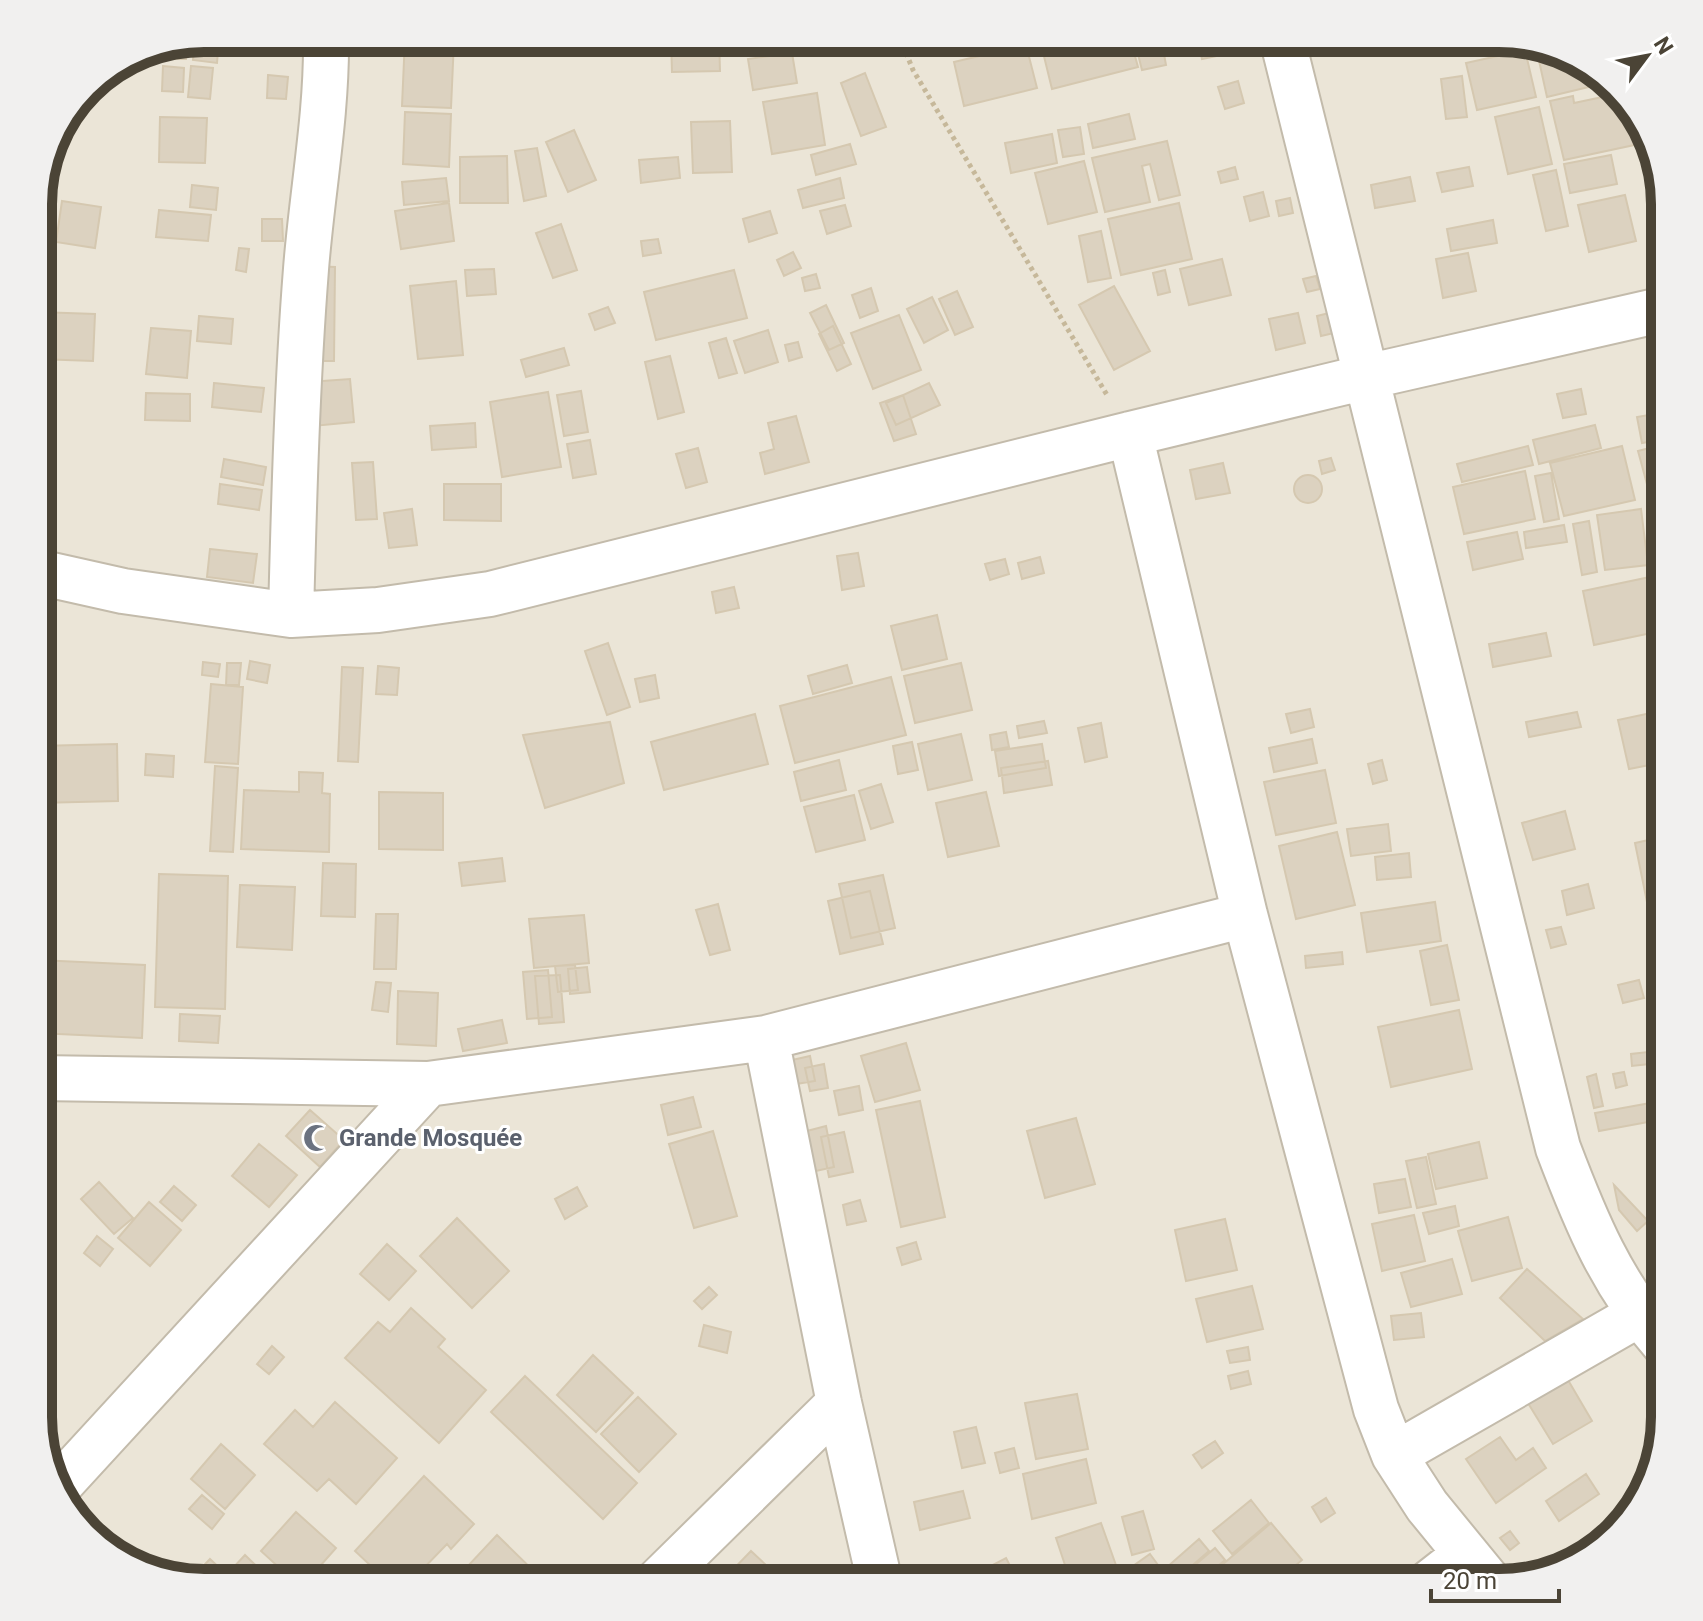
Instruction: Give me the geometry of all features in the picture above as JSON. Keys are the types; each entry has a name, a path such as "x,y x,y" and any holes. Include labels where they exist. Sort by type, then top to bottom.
{"street":[{"path":"291,615 295,436 326,52"},
{"path":"1285,52 1558,1148 1604,1261 1651,1329"},
{"path":"52,575 123,591 291,615 378,610 490,594 1130,434 1651,312"},
{"path":"1130,434 1245,915 1376,1409 1394,1455 1427,1506 1478,1568"},
{"path":"52,1078 428,1084 766,1038 1245,915"},
{"path":"766,1038 839,1403 877,1569"},
{"path":"66,1479 428,1084"},
{"path":"1394,1455 1651,1330"},
{"path":"670,1569 839,1403"}],"path":[{"path":"906,52 913,70 1130,434"}],"shaded area":[{"path":"204,52 1499,52 1548,60 1575,72 1607,96 1635,137 1646,164 1651,194 1651,1417 1646,1457 1639,1475 1631,1493 1607,1525 1592,1538 1557,1557 1539,1564 1499,1569 204,1569 164,1564 146,1557 111,1538 96,1525 68,1484 60,1466 52,1427 52,194 60,155 83,111 128,72 164,57"}],"building":[{"path":"218,52 217,63 193,60 194,53"},
{"path":"404,52 453,52 451,108 402,106"},
{"path":"671,52 719,52 720,71 672,72"},
{"path":"996,52 1028,52 1037,88 964,106 954,62"},
{"path":"1043,52 1134,52 1138,67 1052,89"},
{"path":"1138,52 1164,52 1166,65 1142,70"},
{"path":"1200,52 1231,52 1231,53 1202,59"},
{"path":"187,53 186,59 174,59 174,55"},
{"path":"792,53 797,83 753,90 748,59"},
{"path":"1513,53 1526,54 1536,97 1477,110 1466,63"},
{"path":"1538,57 1575,72 1595,86 1547,97"},
{"path":"163,66 184,68 183,92 162,91"},
{"path":"191,66 213,68 210,99 188,97"},
{"path":"865,73 886,127 861,136 841,83"},
{"path":"268,75 288,77 286,99 267,98"},
{"path":"1462,76 1467,117 1446,119 1441,79"},
{"path":"1238,81 1244,103 1225,109 1218,87"},
{"path":"817,93 825,145 772,154 763,102"},
{"path":"1573,96 1574,103 1607,96 1620,111 1638,144 1564,160 1550,101"},
{"path":"1539,107 1552,164 1508,174 1495,117"},
{"path":"405,112 451,114 449,167 403,164"},
{"path":"1129,114 1135,139 1093,148 1088,124"},
{"path":"160,117 207,118 205,163 159,162"},
{"path":"730,121 732,172 693,173 691,122"},
{"path":"1080,127 1084,154 1063,157 1058,130"},
{"path":"574,130 596,180 568,192 546,142"},
{"path":"1052,134 1057,163 1011,173 1005,143"},
{"path":"1167,141 1180,195 1159,200 1150,164 1142,166 1150,202 1105,212 1092,158"},
{"path":"850,144 856,164 816,175 811,155"},
{"path":"537,148 546,196 524,201 515,151"},
{"path":"1611,155 1617,184 1570,193 1564,164"},
{"path":"507,156 508,203 460,203 460,157"},
{"path":"678,157 680,178 641,183 639,160"},
{"path":"1084,161 1097,212 1048,224 1035,173"},
{"path":"1235,167 1238,179 1221,183 1218,172"},
{"path":"1469,167 1473,186 1442,192 1437,173"},
{"path":"1556,170 1568,226 1546,231 1533,175"},
{"path":"1410,177 1415,201 1375,208 1371,185"},
{"path":"446,178 449,201 404,205 402,182"},
{"path":"840,178 844,198 803,208 798,190"},
{"path":"192,185 218,188 216,210 190,207"},
{"path":"1263,192 1269,216 1250,221 1244,197"},
{"path":"1625,195 1636,241 1589,252 1578,205"},
{"path":"1290,198 1293,213 1279,216 1276,201"},
{"path":"62,201 101,207 95,248 56,242"},
{"path":"449,203 454,241 401,249 395,211"},
{"path":"1179,203 1192,259 1121,275 1108,219"},
{"path":"845,205 851,226 827,234 820,211"},
{"path":"159,210 211,215 208,241 156,237"},
{"path":"770,211 777,233 749,242 743,219"},
{"path":"262,219 282,219 283,241 262,241"},
{"path":"1493,220 1497,243 1451,251 1447,229"},
{"path":"561,224 577,270 553,278 536,233"},
{"path":"1101,231 1111,278 1088,282 1079,236"},
{"path":"658,239 661,253 643,256 641,241"},
{"path":"239,248 249,249 246,272 236,270"},
{"path":"793,252 801,268 784,276 777,260"},
{"path":"1468,253 1476,291 1443,298 1436,259"},
{"path":"1222,259 1231,295 1189,305 1180,269"},
{"path":"309,266 335,267 334,361 309,361"},
{"path":"494,269 496,294 467,296 465,270"},
{"path":"734,270 747,318 656,340 644,292"},
{"path":"1165,270 1170,292 1158,295 1153,273"},
{"path":"816,274 820,288 805,291 802,278"},
{"path":"1316,276 1320,289 1307,292 1303,279"},
{"path":"456,281 463,355 418,359 410,286"},
{"path":"1114,286 1150,351 1114,370 1079,305"},
{"path":"871,288 878,311 860,318 852,295"},
{"path":"957,291 973,327 955,335 939,299"},
{"path":"932,297 948,330 924,343 907,309"},
{"path":"826,305 844,343 829,350 810,313"},
{"path":"608,307 615,323 595,330 589,314"},
{"path":"52,312 95,314 93,361 52,360"},
{"path":"1298,313 1305,343 1276,350 1269,319"},
{"path":"1329,313 1334,333 1321,336 1317,316"},
{"path":"899,315 921,370 873,389 851,333"},
{"path":"199,316 233,319 231,344 197,341"},
{"path":"833,326 851,364 837,371 819,334"},
{"path":"151,328 191,331 187,378 146,374"},
{"path":"768,330 778,362 745,373 734,341"},
{"path":"726,338 737,373 719,378 709,343"},
{"path":"798,342 802,357 789,361 785,345"},
{"path":"564,348 569,365 526,377 521,360"},
{"path":"670,356 684,412 658,419 645,362"},
{"path":"350,379 354,422 313,426 309,382"},
{"path":"214,383 264,388 261,412 212,407"},
{"path":"929,383 940,405 896,425 886,403"},
{"path":"1581,389 1586,414 1563,418 1557,394"},
{"path":"581,391 588,432 564,436 557,395"},
{"path":"548,392 561,467 502,477 490,402"},
{"path":"146,393 190,394 190,421 145,420"},
{"path":"903,395 916,434 894,441 880,403"},
{"path":"1651,415 1651,441 1642,443 1637,417"},
{"path":"796,416 809,462 765,474 760,453 774,449 768,423"},
{"path":"475,423 476,447 432,450 430,426"},
{"path":"1595,425 1601,448 1539,464 1533,440"},
{"path":"590,440 596,474 573,478 567,444"},
{"path":"1528,446 1533,465 1462,482 1457,464"},
{"path":"1622,446 1635,500 1564,516 1550,463"},
{"path":"698,448 707,482 686,488 676,454"},
{"path":"1651,448 1651,499 1638,451"},
{"path":"1331,458 1335,470 1322,474 1319,461"},
{"path":"224,459 266,467 263,485 221,477"},
{"path":"373,462 377,519 356,520 352,463"},
{"path":"1223,463 1230,493 1196,499 1190,470"},
{"path":"1525,471 1535,519 1464,534 1453,487"},
{"path":"1551,473 1559,519 1544,522 1535,476"},
{"path":"1308,475 1318,479 1322,489 1318,499 1308,503 1298,499 1294,489 1298,479"},
{"path":"220,484 262,490 259,510 218,504"},
{"path":"444,484 501,484 501,521 444,520"},
{"path":"412,509 417,545 389,548 384,513"},
{"path":"1641,509 1648,565 1605,570 1597,515"},
{"path":"1589,521 1597,572 1582,575 1573,524"},
{"path":"1564,525 1567,542 1526,548 1524,532"},
{"path":"1517,532 1523,559 1473,570 1467,542"},
{"path":"210,549 257,554 253,583 207,577"},
{"path":"858,553 864,586 842,590 837,556"},
{"path":"1040,557 1044,573 1022,579 1018,563"},
{"path":"1005,559 1009,574 990,580 985,564"},
{"path":"1650,577 1651,633 1594,645 1583,591"},
{"path":"734,587 739,608 716,613 712,592"},
{"path":"937,615 947,659 902,670 891,626"},
{"path":"1546,633 1551,656 1493,667 1489,644"},
{"path":"608,643 630,707 607,715 585,651"},
{"path":"250,661 270,665 267,683 247,679"},
{"path":"203,662 220,664 218,677 202,675"},
{"path":"227,663 241,663 239,685 226,685"},
{"path":"961,663 972,710 915,723 904,676"},
{"path":"847,665 852,683 813,694 808,676"},
{"path":"378,666 399,668 397,695 376,694"},
{"path":"342,667 363,668 358,762 338,761"},
{"path":"655,675 659,698 640,702 635,679"},
{"path":"891,677 906,735 795,763 780,706"},
{"path":"211,684 243,687 238,764 205,762"},
{"path":"1310,709 1314,727 1291,733 1286,714"},
{"path":"1577,712 1581,727 1529,737 1526,722"},
{"path":"1651,713 1651,765 1629,769 1618,720"},
{"path":"755,714 768,764 664,790 651,742"},
{"path":"1044,721 1047,733 1019,738 1017,726"},
{"path":"610,722 624,783 545,808 523,735"},
{"path":"1101,723 1107,757 1085,762 1078,728"},
{"path":"1006,732 1009,747 992,750 990,735"},
{"path":"961,734 972,780 928,790 918,744"},
{"path":"1312,739 1317,763 1274,772 1269,748"},
{"path":"912,742 918,770 898,774 893,746"},
{"path":"117,744 118,801 52,803 52,746"},
{"path":"1042,744 1046,768 999,776 995,751"},
{"path":"146,754 174,756 173,777 145,775"},
{"path":"839,760 846,790 801,801 794,772"},
{"path":"1382,760 1387,780 1373,784 1368,764"},
{"path":"1048,761 1052,785 1004,793 1001,768"},
{"path":"215,766 238,768 233,852 210,851"},
{"path":"1325,770 1336,823 1276,835 1264,782"},
{"path":"299,772 323,773 322,793 330,794 329,852 241,849 244,790 299,792"},
{"path":"881,784 893,822 871,829 859,791"},
{"path":"379,792 443,793 443,850 379,849"},
{"path":"986,792 999,846 948,857 936,803"},
{"path":"854,795 865,840 816,852 804,807"},
{"path":"1565,811 1575,849 1533,860 1522,823"},
{"path":"1388,824 1391,851 1351,856 1347,829"},
{"path":"1337,832 1355,905 1296,919 1279,846"},
{"path":"1651,839 1651,901 1647,902 1635,843"},
{"path":"1409,853 1411,877 1377,880 1375,857"},
{"path":"502,858 505,881 462,886 459,863"},
{"path":"323,863 356,864 355,917 321,916"},
{"path":"159,874 228,876 225,1009 155,1007"},
{"path":"883,875 895,928 851,938 839,884"},
{"path":"1588,884 1594,908 1567,915 1562,891"},
{"path":"240,885 295,887 292,950 237,947"},
{"path":"870,891 883,944 840,954 828,901"},
{"path":"1435,902 1441,941 1367,952 1361,913"},
{"path":"718,904 730,950 710,955 696,910"},
{"path":"376,914 398,914 396,969 374,969"},
{"path":"584,915 589,963 534,968 529,919"},
{"path":"1561,927 1566,944 1551,948 1546,930"},
{"path":"1447,945 1459,1000 1431,1005 1420,951"},
{"path":"1342,952 1343,964 1306,968 1305,956"},
{"path":"52,961 145,965 142,1038 52,1034"},
{"path":"575,965 578,990 558,992 555,966"},
{"path":"587,967 590,992 570,994 568,969"},
{"path":"548,970 552,1017 527,1019 523,972"},
{"path":"560,975 564,1022 539,1024 535,976"},
{"path":"1639,980 1644,998 1623,1003 1618,985"},
{"path":"376,982 391,983 388,1012 372,1010"},
{"path":"398,991 438,993 436,1046 397,1044"},
{"path":"1459,1010 1472,1069 1391,1087 1378,1027"},
{"path":"180,1014 220,1016 218,1043 179,1041"},
{"path":"502,1020 507,1043 463,1051 458,1029"},
{"path":"906,1043 920,1090 875,1102 861,1056"},
{"path":"1648,1052 1649,1064 1632,1066 1631,1054"},
{"path":"810,1056 815,1081 796,1084 792,1060"},
{"path":"824,1064 828,1088 810,1091 805,1068"},
{"path":"1624,1072 1627,1085 1616,1088 1613,1074"},
{"path":"1596,1074 1603,1106 1594,1108 1587,1077"},
{"path":"859,1086 863,1110 839,1115 834,1091"},
{"path":"693,1097 701,1127 668,1135 661,1105"},
{"path":"920,1101 945,1217 901,1227 876,1110"},
{"path":"1651,1103 1651,1121 1599,1131 1595,1113"},
{"path":"310,1110 344,1140 320,1167 286,1136"},
{"path":"1076,1118 1095,1184 1045,1198 1027,1131"},
{"path":"826,1126 834,1167 811,1172 803,1132"},
{"path":"713,1131 737,1216 694,1228 669,1144"},
{"path":"844,1132 853,1172 829,1177 821,1137"},
{"path":"1479,1142 1487,1178 1436,1189 1428,1154"},
{"path":"259,1144 297,1175 269,1207 232,1176"},
{"path":"1426,1157 1436,1204 1417,1208 1406,1161"},
{"path":"1405,1179 1411,1207 1379,1213 1374,1184"},
{"path":"99,1182 133,1218 114,1234 81,1199"},
{"path":"1614,1185 1648,1221 1637,1231 1619,1210"},
{"path":"174,1186 196,1205 182,1221 160,1202"},
{"path":"577,1187 587,1206 565,1219 555,1199"},
{"path":"860,1200 866,1221 847,1225 843,1205"},
{"path":"149,1202 181,1230 150,1266 118,1238"},
{"path":"1455,1206 1459,1226 1429,1234 1423,1213"},
{"path":"1414,1215 1425,1261 1382,1271 1372,1224"},
{"path":"1508,1217 1522,1268 1472,1281 1458,1231"},
{"path":"457,1218 509,1271 472,1308 420,1256"},
{"path":"1225,1219 1237,1270 1186,1281 1175,1230"},
{"path":"97,1236 113,1249 100,1266 84,1253"},
{"path":"916,1242 921,1259 902,1265 897,1248"},
{"path":"387,1244 416,1271 389,1300 360,1274"},
{"path":"1452,1259 1462,1294 1411,1307 1401,1273"},
{"path":"1527,1269 1583,1319 1545,1341 1500,1298"},
{"path":"1252,1286 1263,1329 1207,1342 1196,1299"},
{"path":"709,1287 717,1295 702,1309 694,1301"},
{"path":"411,1308 445,1339 438,1347 486,1390 439,1443 345,1358 378,1322 390,1332"},
{"path":"1421,1313 1424,1337 1394,1340 1391,1316"},
{"path":"704,1325 731,1332 727,1353 699,1346"},
{"path":"272,1346 284,1357 269,1374 257,1364"},
{"path":"1248,1347 1250,1360 1230,1363 1227,1351"},
{"path":"593,1355 633,1393 596,1432 557,1395"},
{"path":"1248,1371 1251,1384 1231,1389 1228,1376"},
{"path":"525,1376 637,1483 603,1519 491,1412"},
{"path":"1568,1380 1592,1421 1553,1444 1528,1403"},
{"path":"1077,1394 1088,1449 1036,1459 1025,1403"},
{"path":"638,1397 676,1434 639,1472 601,1434"},
{"path":"335,1402 397,1458 356,1504 329,1479 317,1491 264,1444 295,1410 313,1427"},
{"path":"976,1427 985,1463 962,1468 954,1432"},
{"path":"1500,1437 1516,1460 1533,1448 1546,1468 1496,1503 1466,1459"},
{"path":"1215,1441 1223,1453 1202,1468 1193,1455"},
{"path":"221,1444 255,1475 225,1509 191,1479"},
{"path":"1014,1448 1019,1468 1000,1473 995,1453"},
{"path":"1086,1459 1096,1503 1032,1519 1023,1474"},
{"path":"1586,1474 1599,1494 1559,1521 1546,1501"},
{"path":"424,1476 474,1524 451,1549 447,1544 423,1569 374,1569 355,1551"},
{"path":"963,1491 970,1518 920,1530 914,1502"},
{"path":"202,1495 224,1514 212,1529 189,1509"},
{"path":"1326,1498 1335,1513 1321,1522 1312,1507"},
{"path":"1251,1500 1269,1523 1232,1554 1213,1531"},
{"path":"1143,1511 1154,1549 1132,1555 1122,1517"},
{"path":"296,1512 336,1548 317,1569 281,1569 261,1551"},
{"path":"1101,1523 1117,1568 1066,1569 1056,1538"},
{"path":"1271,1523 1302,1560 1291,1569 1217,1569"},
{"path":"1510,1531 1519,1543 1510,1550 1500,1538"},
{"path":"497,1535 532,1569 465,1569"},
{"path":"1199,1539 1209,1551 1188,1569 1165,1569"},
{"path":"1215,1548 1225,1560 1214,1569 1190,1569"},
{"path":"751,1551 770,1569 734,1569"},
{"path":"1150,1554 1161,1569 1135,1569 1133,1566"},
{"path":"245,1555 260,1569 232,1569"},
{"path":"1006,1558 1012,1569 987,1569"},
{"path":"210,1559 221,1569 204,1569 201,1569"}],"place":[{"name":"Grande Mosquée","path":"317,1138"}]}
